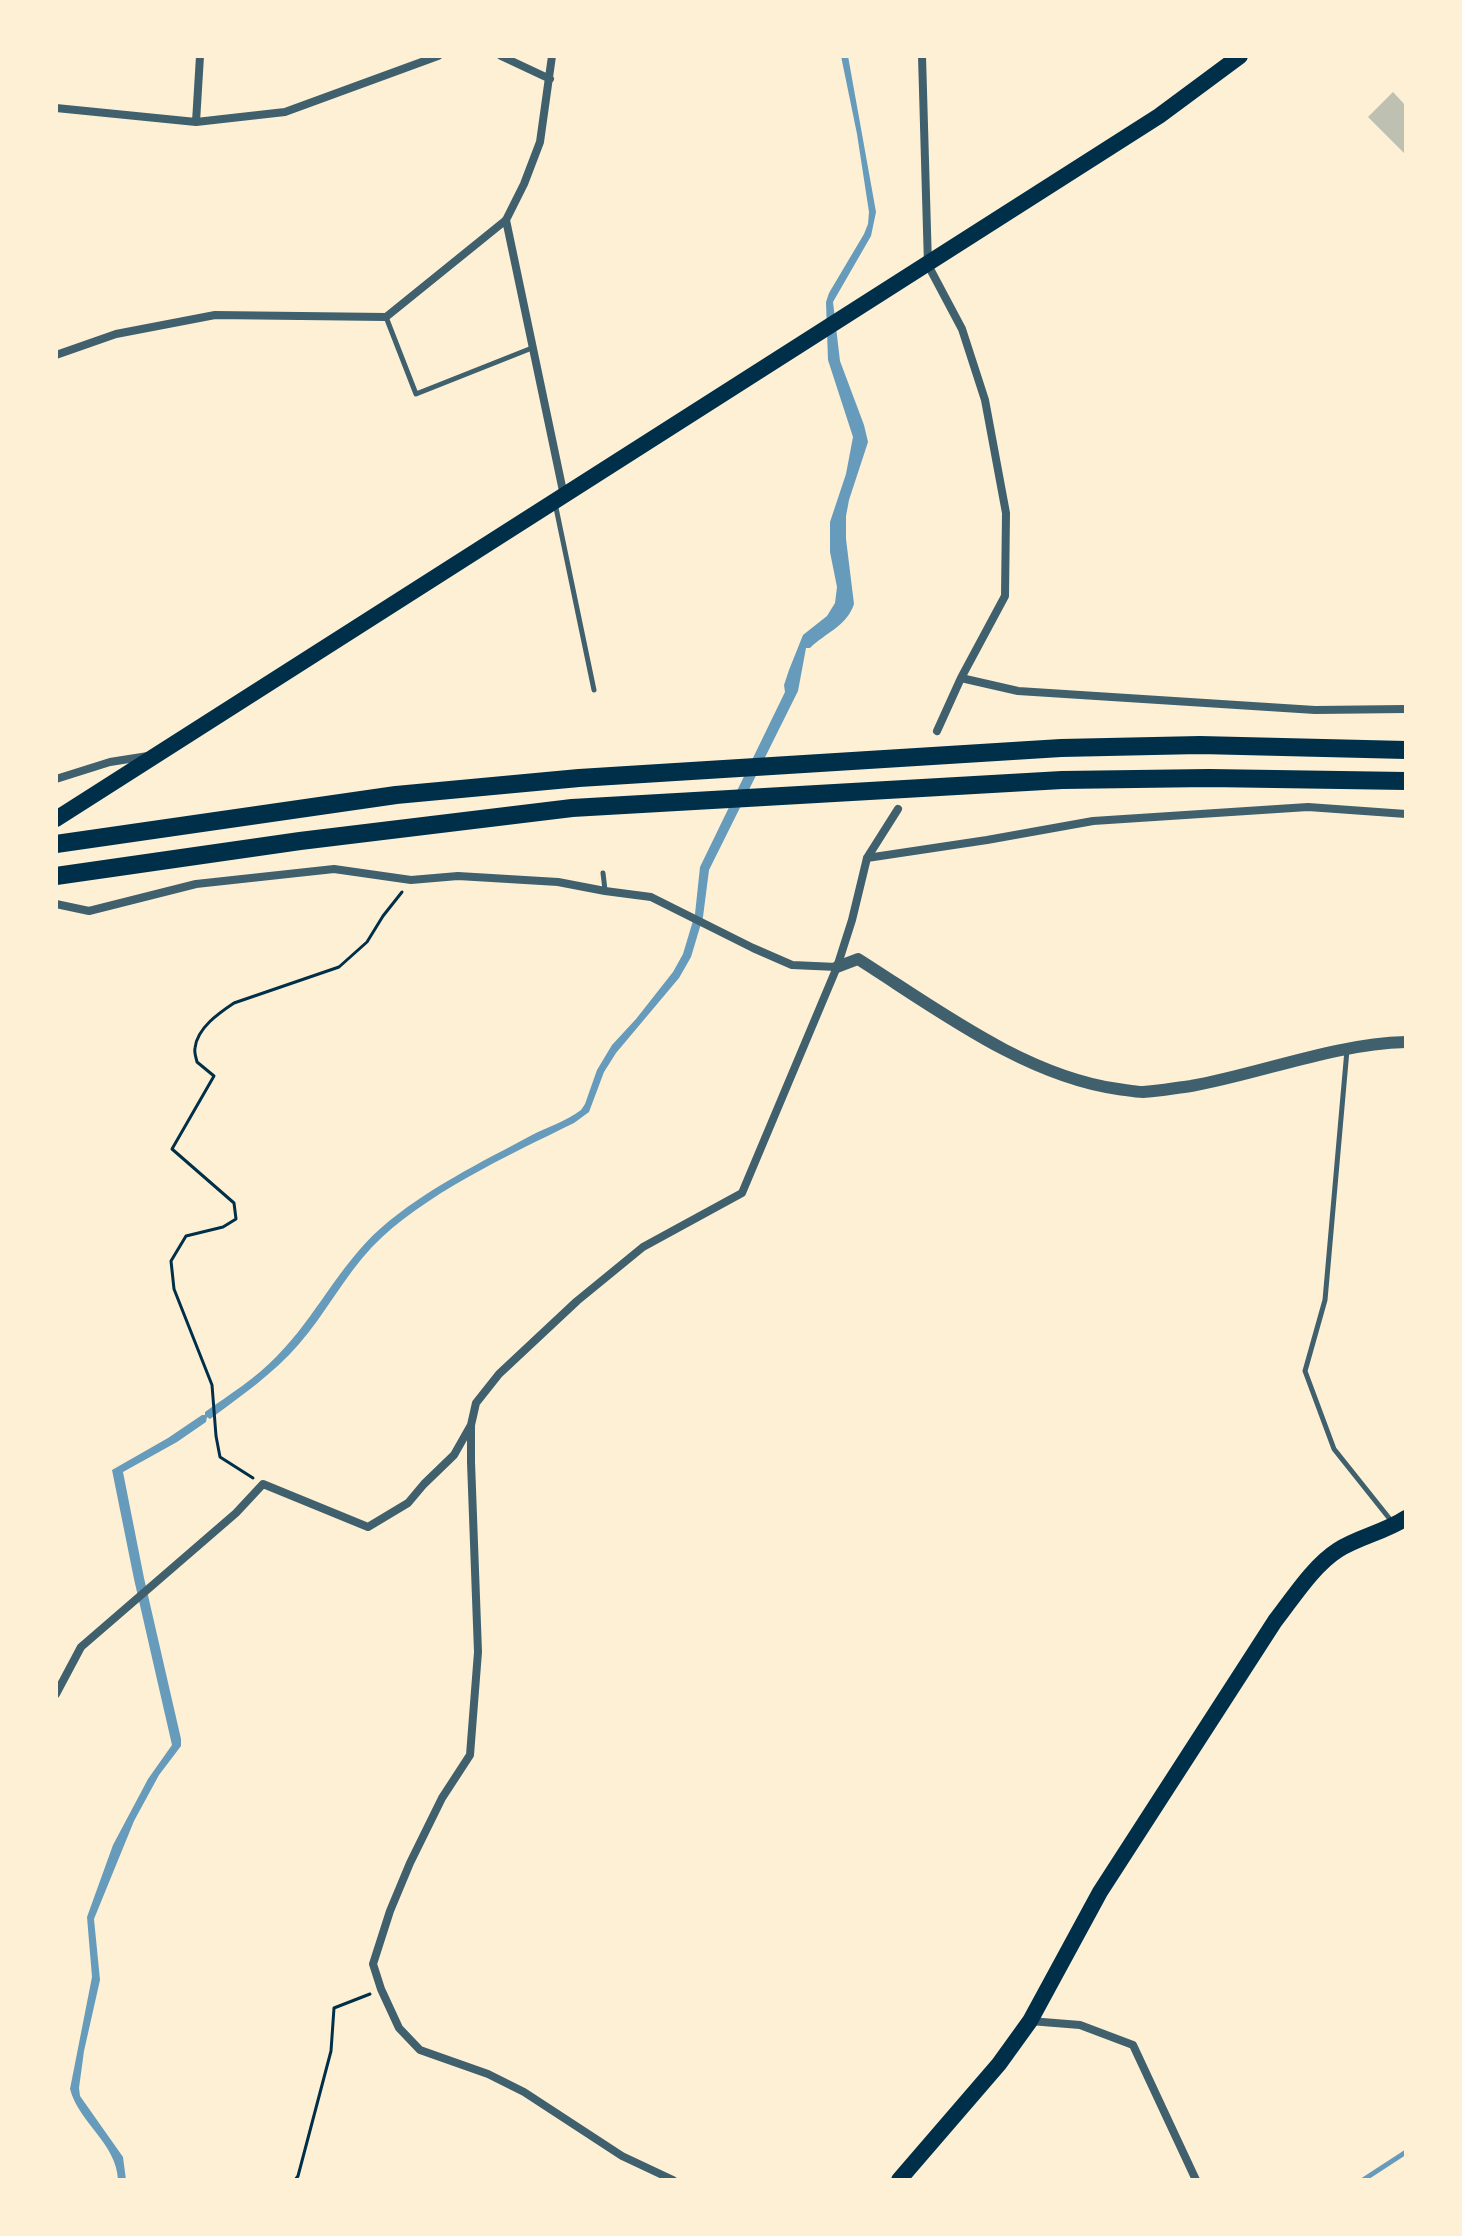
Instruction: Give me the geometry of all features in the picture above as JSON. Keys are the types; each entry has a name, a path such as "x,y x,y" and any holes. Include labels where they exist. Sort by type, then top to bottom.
{"highway":[{"path":"56,844 396,795 579,778 1061,748 1200,745 1406,750"},
{"path":"57,876 300,841 572,808 1062,780 1209,778 1406,781"}],"main road":[{"path":"56,819 928,265 1159,116 1240,56"},
{"path":"899,2180 999,2064 1030,2021 1100,1892 1275,1621 1308,1578 1337,1550 1401,1522"}],"street":[{"path":"196,122 200,56"},
{"path":"402,56 409,67"},
{"path":"56,108 196,122 285,112 438,56"},
{"path":"501,56 550,79"},
{"path":"56,355 116,334 215,315 386,317 506,220 540,142 552,56"},
{"path":"922,56 928,265 962,329 985,400 1006,513 1005,596 961,678 937,731"},
{"path":"506,220 533,348 559,498"},
{"path":"961,678 1018,691 1315,710 1406,709"},
{"path":"56,779 110,762 156,755"},
{"path":"867,858 1093,821 1308,807 1406,814"},
{"path":"673,2180 622,2156 524,2092 488,2074 420,2050 399,2028 373,1964 410,1863 442,1798 470,1755 478,1652 471,1425 476,1403 499,1374 577,1301 643,1247 742,1193 837,967 867,858 898,809"},
{"path":"56,904 89,911 196,884 334,869 411,880 458,876 558,882 651,897 792,965 837,967 858,959 997,1046 1091,1086 1140,1092 1193,1085 1347,1049 1406,1042"},
{"path":"56,1694 81,1647 236,1513 263,1484 368,1527 408,1503 454,1455 471,1425"},
{"path":"1030,2021 1080,2025 1133,2045 1196,2180"}],"lane":[{"path":"386,317 416,394 533,348"},
{"path":"559,498 594,690"},
{"path":"603,873 605,891"},
{"path":"1347,1049 1325,1300 1305,1371 1334,1449 1401,1522"}],"path":[{"path":"263,1484 220,1457 212,1385 174,1289 171,1261 186,1236 223,1227 236,1219 234,1203 172,1149 214,1076 197,1062 195,1048 201,1033 219,1013 234,1003 339,967 367,942 411,880"},
{"path":"295,2180 331,2051 334,2008 381,1989"}],"water":[{"path":"841,56 848,56 876,212 871,236 833,302 840,361 868,442 846,516 854,604 841,624 806,648 798,691 709,870 703,917 691,957 679,978 616,1053 604,1072 589,1112 574,1123 441,1193 392,1228 362,1259 299,1344 278,1365 210,1419 207,1417 206,1422 123,1472 181,1746 159,1775 134,1821 94,1919 100,1980 79,2088 80,2096 123,2157 126,2180 118,2180 111,2155 81,2112 70,2089 92,1977 87,1917 113,1845 148,1779 172,1745 112,1470 205,1415 269,1364 304,1325 353,1258 398,1214 454,1177 581,1110 597,1070 612,1045 673,972 683,954 695,914 700,867 785,692 784,685 803,635 827,616 835,603 837,587 830,552 830,522 846,474 853,437 828,360 826,302 864,234 869,212"}],"building":[{"path":"1393,92 1406,106 1406,155 1368,117"}],"waterway":[{"path":"1363,2180 1406,2152"}]}
